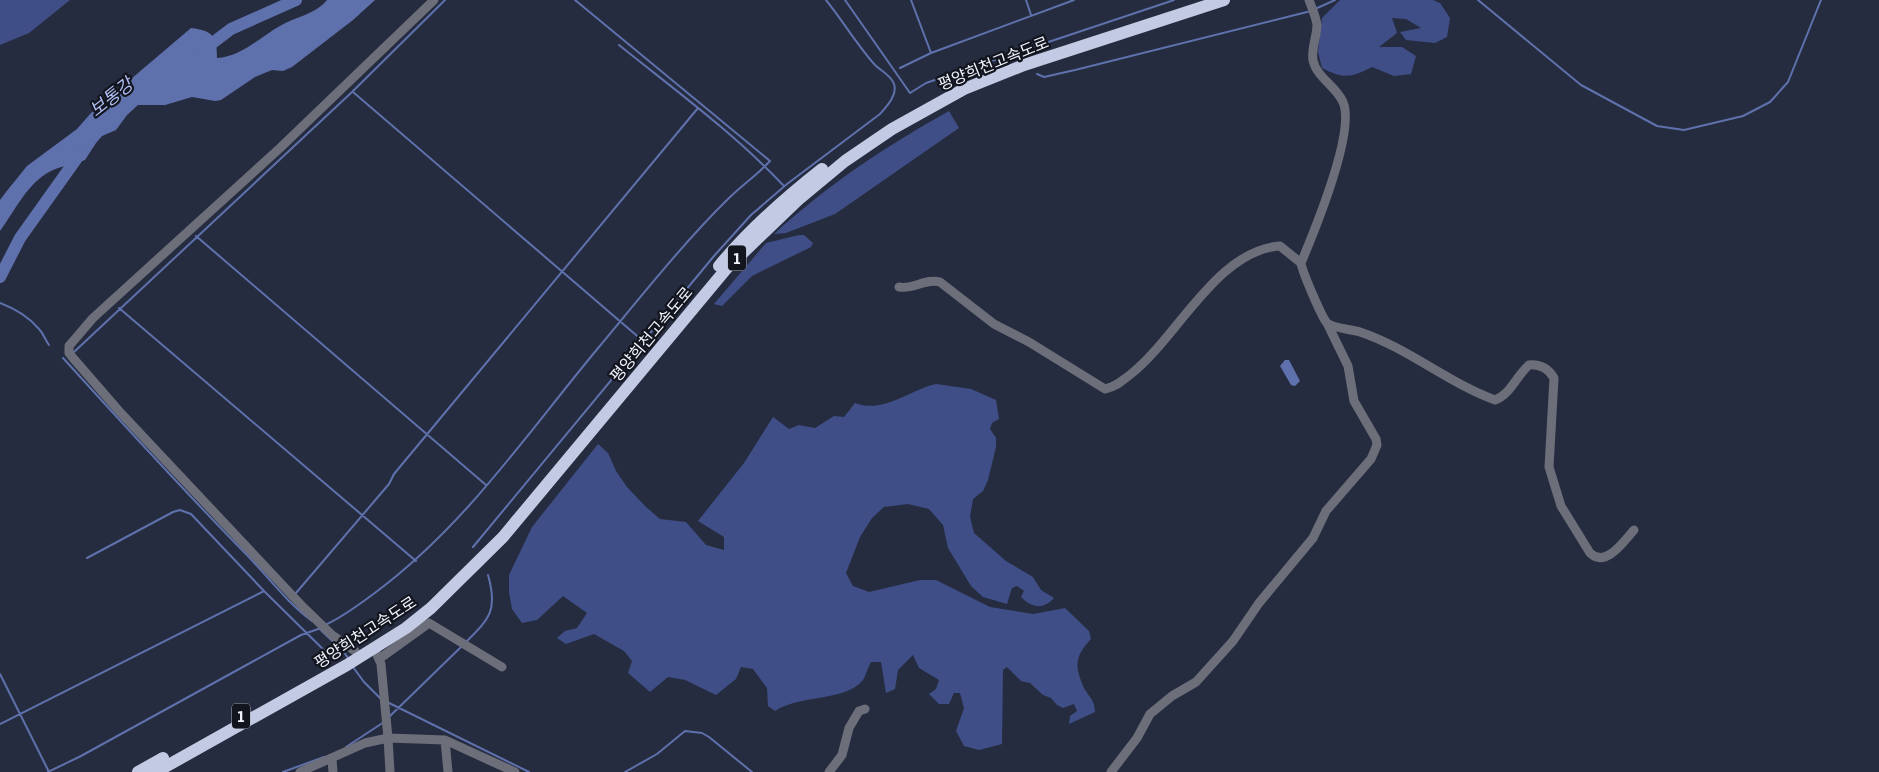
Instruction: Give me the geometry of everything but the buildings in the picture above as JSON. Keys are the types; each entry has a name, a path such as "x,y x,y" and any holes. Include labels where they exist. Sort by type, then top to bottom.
{"highway":[{"name":"평양희천고속도로","path":"156,772 350,658 395,627 447,584 494,536 735,247 791,193 833,160 901,114 954,86 1054,49 1201,0"},
{"name":"평양희천고속도로","path":"138,772 350,658 376,654 431,608 502,537 727,268 798,200 845,161 892,129 964,89 1024,65 1224,0"}],"street":[{"path":"350,658 119,411 69,353 69,346 93,318 280,148 434,0"},
{"path":"1111,772 1137,738 1150,714 1172,696 1196,682 1233,641 1258,603 1313,538 1326,511 1376,450 1376,439 1354,402 1348,366 1302,272 1301,263 1329,188 1346,127 1344,103 1333,85 1316,69 1312,58 1317,27 1309,0"},
{"path":"899,287 904,288 934,280 940,282 994,324 1029,342 1105,389 1121,382 1149,359 1210,286 1238,261 1271,246 1280,246 1301,263"},
{"path":"1327,323 1361,332 1383,342 1495,400 1502,398 1509,391 1529,365 1541,366 1550,372 1554,378 1550,467 1561,506 1590,553 1596,558 1601,559 1608,556 1634,530"},
{"path":"390,772 384,700 376,654 429,623 502,668"},
{"path":"829,772 842,755 854,718 859,710 865,709"},
{"path":"300,772 365,743 388,738 445,740 499,768 515,772"},
{"path":"445,740 448,772"},
{"path":"332,759 333,772"}],"shaded area":[{"path":"0,0 70,0 29,33 0,45"},
{"path":"1340,0 1433,0 1440,3 1450,18 1447,37 1435,43 1406,40 1400,32 1421,28 1406,19 1392,18 1397,33 1379,47 1402,47 1416,56 1411,74 1394,76 1372,67 1347,76 1336,74 1322,68 1318,52 1322,18"},
{"path":"949,111 959,128 835,214 786,233 774,234 816,198 858,167"},
{"path":"804,235 813,243 811,247 752,276 722,306 714,304 766,243"},
{"path":"936,384 971,389 996,400 999,419 992,423 990,429 996,438 996,447 988,480 983,491 973,499 970,517 974,533 1006,561 1033,577 1041,590 1054,598 1042,606 1033,605 1021,597 1024,591 1017,586 1012,588 1007,604 983,597 971,586 948,548 943,525 929,509 908,504 884,507 872,518 860,537 846,573 853,586 869,592 920,580 936,580 990,607 1033,614 1065,608 1089,631 1091,639 1079,656 1078,667 1084,688 1093,701 1095,712 1069,724 1070,716 1077,711 1074,704 1063,708 1057,705 1051,698 1043,695 1030,683 1021,681 1007,667 1003,670 1002,744 979,750 964,746 956,731 964,708 960,693 954,693 949,704 939,704 929,694 936,689 939,680 919,668 913,655 898,670 895,689 886,693 881,662 871,662 863,680 855,687 834,695 797,702 775,711 768,706 767,688 753,669 741,667 736,679 716,695 685,680 668,677 650,692 628,673 632,661 624,651 594,634 566,644 557,638 565,631 577,628 587,613 563,596 537,620 522,623 512,609 509,575 532,527 598,444 608,453 616,471 627,487 660,519 686,522 706,545 724,550 724,537 698,521 744,463 773,417 789,429 799,425 815,428 834,416 844,417 855,403 876,406"}],"water":[{"path":"327,0 375,0 353,20 292,67 283,71 272,70 255,77 221,100 215,101 192,97 165,105 138,105 127,115 116,130 102,136 85,160 51,171 35,182 0,231 0,200 27,166 77,129 91,113 191,28 209,33 215,40 217,58 226,57 250,46 286,23 317,9"},
{"path":"1285,360 1289,360 1300,381 1295,386 1291,385 1280,366"}],"waterway":[{"name":"보통강","path":"202,51 231,29 296,0"},
{"path":"74,352 352,92 445,0"},
{"path":"325,625 358,606 409,566 439,537 495,476 678,252 728,199 770,161 575,0"},
{"path":"473,547 714,256 751,215 787,184 880,114 891,100 895,88 893,81 868,57 826,0"},
{"path":"845,0 910,93 926,83 1174,0"},
{"path":"911,0 931,53"},
{"path":"1026,0 1031,15"},
{"path":"900,68 931,53 1074,0"},
{"path":"1315,9 1335,0"},
{"path":"1478,0 1581,85 1657,126 1684,130 1743,116 1770,102 1788,82 1821,0"},
{"path":"1037,74 1044,77 1075,70 1311,11"},
{"path":"619,45 725,130 784,186"},
{"path":"353,92 643,341"},
{"path":"296,593 389,484 394,474 698,108"},
{"name":"보통강","path":"0,277 20,238 82,151"},
{"path":"196,236 486,485"},
{"path":"0,303 16,310 31,320 41,331 49,345"},
{"path":"119,308 416,561"},
{"path":"63,358 285,597 312,621"},
{"path":"87,558 173,512 180,510 191,514 264,591 334,660"},
{"path":"466,642 490,613 492,597 488,575"},
{"path":"0,724 264,591"},
{"path":"319,628 348,658"},
{"path":"48,772 81,756 301,635 321,628"},
{"path":"389,717 461,647"},
{"path":"353,667 364,682 381,699"},
{"path":"0,674 49,772"},
{"path":"387,702 529,772"},
{"path":"346,747 384,722"},
{"path":"625,772 657,754 685,731 702,733 709,737 752,772"},
{"path":"283,772 324,757"}]}
